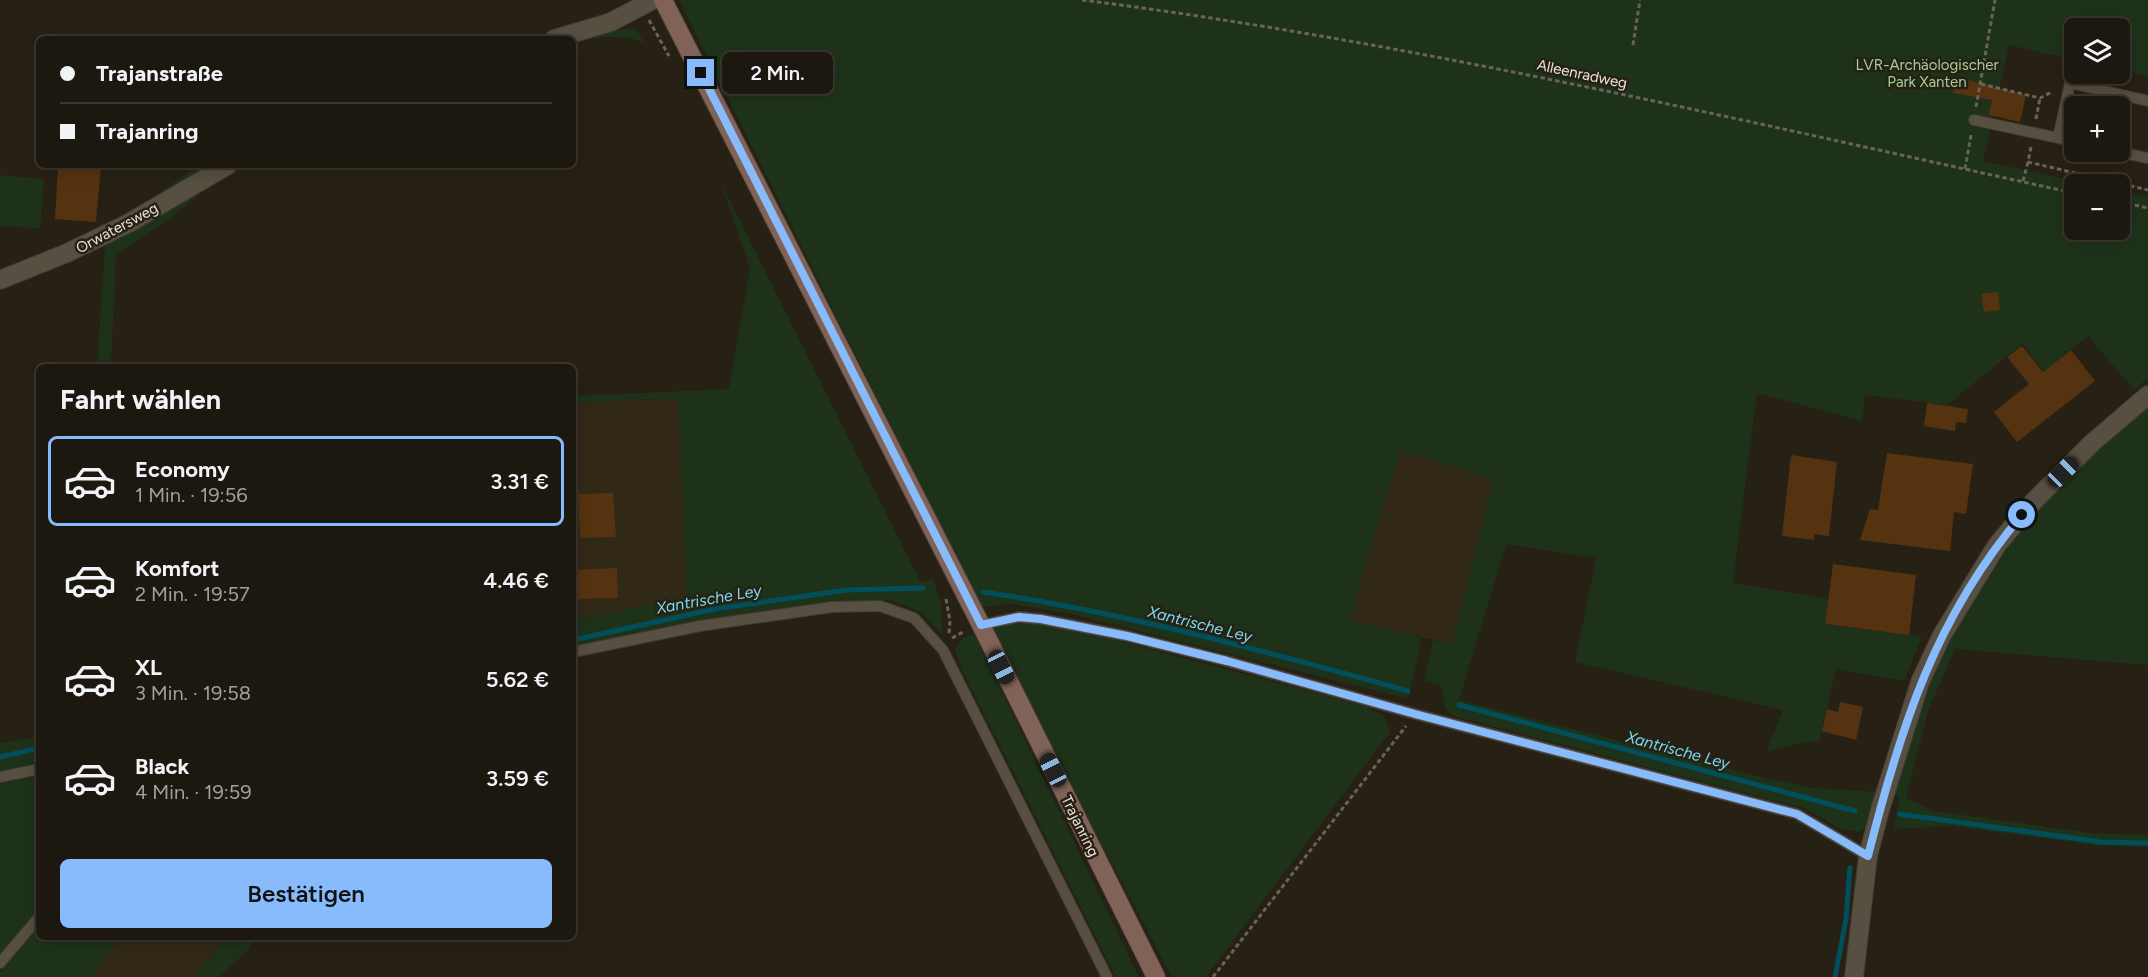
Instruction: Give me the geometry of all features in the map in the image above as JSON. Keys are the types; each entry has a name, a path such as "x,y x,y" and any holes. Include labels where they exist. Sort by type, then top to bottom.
{"main road":[{"name":"Trajanring","path":"663,0 981,625 1155,977"}],"street":[{"path":"563,36 610,21 653,0"},
{"name":"Orwatersweg","path":"0,280 67,253 129,223 223,168"},
{"path":"1854,977 1868,856 1920,682 1964,595 1997,544 2034,501 2092,443 2148,395"}],"lane":[{"path":"2058,138 2070,84 2148,101"},
{"path":"1974,120 2064,140"},
{"path":"2130,154 2148,158"},
{"path":"576,651 700,626 832,607 880,606 914,618 943,650 1107,977"},
{"path":"981,625 1019,617 1105,631 1227,661 1415,714 1797,814 1868,856"},
{"path":"0,777 36,769"},
{"path":"0,963 36,921"}],"path":[{"name":"Alleenradweg","path":"1082,0 1187,13 1569,83 2064,191"},
{"path":"1632,45 1640,0"},
{"path":"1965,169 1995,0"},
{"path":"1980,83 2040,98 2070,84"},
{"path":"2023,182 2040,98"},
{"path":"2028,162 2148,190"},
{"path":"2130,204 2148,208"},
{"path":"1213,977 1415,714"}],"shaded area":[{"path":"678,398 687,597 576,619 576,403"},
{"path":"1399,451 1494,478 1452,644 1349,621"},
{"path":"120,940 225,940 194,977 95,977 91,974"}],"green space":[{"name":"LVR-Archäologischer Park Xanten","path":"679,0 2148,0 2148,76 2130,72 2130,18 2064,18 2064,58 2009,45 1983,161 2064,179 2064,240 2130,240 2130,193 2148,197 2148,378 2134,390 2088,336 2044,371 2022,344 1947,405 1865,395 1862,421 1757,393 1733,583 1828,599 1825,625 1922,636 1904,681 1836,669 1819,742 1809,741 1766,752 1783,710 1575,662 1596,558 1506,544 1459,700 1765,778 1811,788 1879,792 1872,822 1860,832 1840,829 1807,809 1454,716 1445,709 1441,685 1424,681 1433,640 1452,644 1493,479 1400,451 1349,620 1422,638 1408,699 1068,613 1012,604 981,607"},
{"path":"636,28 644,43 628,38 608,37 576,43 576,38 597,31"},
{"path":"195,168 212,168 114,225"},
{"path":"229,168 239,168 215,180 177,213 116,255 111,364 97,364 105,245 114,241 148,214"},
{"path":"0,175 44,179 40,228 0,226"},
{"path":"720,181 920,581 933,580 941,603 943,636 921,612 891,600 805,605 576,646 576,619 687,597 678,398 576,403 576,396 729,389 750,268"},
{"path":"2148,404 2148,665 1955,649 1928,711 1906,798 1934,811 2090,833 2148,835 2148,847 2096,845 1953,826 1894,829 1899,797 1895,794 1920,700 1951,630 1989,565 2034,509"},
{"path":"1012,623 1035,624 1119,641 1365,706 1384,716 1390,732 1206,977 1172,977 1024,697 991,629"},
{"path":"974,634 1139,977 1116,977 962,670 955,650 963,638"},
{"path":"36,737 36,763 0,771 0,743"},
{"path":"36,776 36,912 0,955 0,784"},
{"path":"36,930 36,940 120,940 92,974 95,977 0,977 0,972"},
{"path":"225,940 255,940 219,977 194,977"}],"building":[{"path":"1955,77 2026,95 2020,122 1989,115 1992,100 1953,93"},
{"path":"58,168 101,168 96,222 55,219"},
{"path":"1998,292 2000,310 1984,312 1981,294"},
{"path":"2022,346 2043,372 2071,350 2095,381 2017,442 1994,412 2029,384 2007,357"},
{"path":"1927,403 1968,409 1966,423 1956,422 1955,431 1924,426"},
{"path":"1887,453 1973,464 1966,514 1954,512 1950,551 1860,540 1870,509 1878,510"},
{"path":"1791,455 1837,462 1829,536 1814,534 1814,540 1782,536"},
{"path":"613,493 616,537 580,538 578,494"},
{"path":"1833,564 1916,575 1909,635 1825,624"},
{"path":"617,568 618,598 576,599 576,570"},
{"path":"1840,702 1863,707 1856,740 1822,731 1827,709 1838,712"}],"waterway":[{"name":"Xantrische Ley","path":"576,639 715,609 847,590 923,588"},
{"name":"Xantrische Ley","path":"983,592 1144,622 1408,691"},
{"name":"Xantrische Ley","path":"1459,705 1855,811"},
{"name":"Xantrische Ley","path":"0,757 36,749"},
{"name":"Xantrische Ley","path":"1900,814 2101,842 2148,843"},
{"path":"1835,977 1846,919 1850,868"}],"route":[{"path":"701,73 981,625 1019,617 1041,619 1127,636 1227,661 1415,714 1797,814 1868,856 1920,682 1964,595 1997,544 2022,515"}]}
